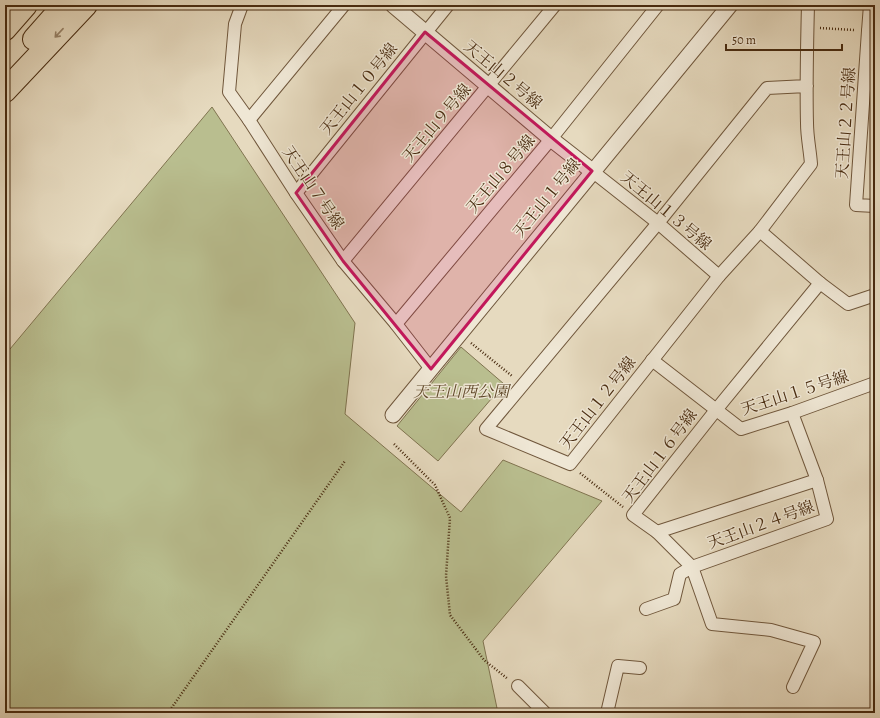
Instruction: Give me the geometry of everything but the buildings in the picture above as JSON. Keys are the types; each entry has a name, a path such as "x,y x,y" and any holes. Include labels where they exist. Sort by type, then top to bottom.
{"highway":[{"path":"5,10 9,5"},
{"path":"5,29 26,5"},
{"path":"5,74 64,5"},
{"path":"5,91 86,5"}],"street":[{"name":"天王山７号線","path":"242,5 235,24 229,92 343,261 431,368"},
{"path":"249,120 344,5"},
{"name":"天王山２号線","path":"393,5 551,139 592,171"},
{"name":"天王山１０号線","path":"296,193 448,5"},
{"name":"天王山９号線","path":"343,261 555,5"},
{"name":"天王山８号線","path":"396,324 551,139 658,5"},
{"name":"天王山１号線","path":"393,415 592,171 730,5"},
{"name":"天王山１２号線","path":"807,86 767,88 658,223 486,429 570,464 719,276 760,231 811,164 807,125 808,5"},
{"path":"870,5 872,31"},
{"name":"天王山２２号線","path":"872,31 856,205 875,206"},
{"name":"天王山１３号線","path":"592,171 658,223 719,276"},
{"path":"760,231 820,283 848,304 875,295"},
{"name":"天王山１６号線","path":"657,532 633,515 716,410 820,283"},
{"name":"天王山１５号線","path":"652,360 741,429 792,413 875,383"},
{"path":"792,413 817,480 657,532 692,567 712,624 771,630 814,642 793,687"},
{"name":"天王山２４号線","path":"646,609 674,599 680,574 692,567 827,519 817,480"},
{"path":"607,713 618,666 640,668"},
{"path":"518,686 545,713"}],"path":[{"path":"807,28 872,31"},
{"path":"460,334 523,385"},
{"path":"394,444 435,485 450,518 446,576 450,615 484,660 518,686"},
{"path":"168,713 345,461"},
{"path":"570,464 633,515"}],"highlighted area":[{"path":"425,32 592,171 431,369 343,261 296,193"}],"green space":[{"path":"212,107 355,323 345,414 461,512 503,460 602,501 483,641 498,713 5,713 5,355"},
{"name":"天王山西公園","path":"461,347 504,384 438,461 397,426"}]}
